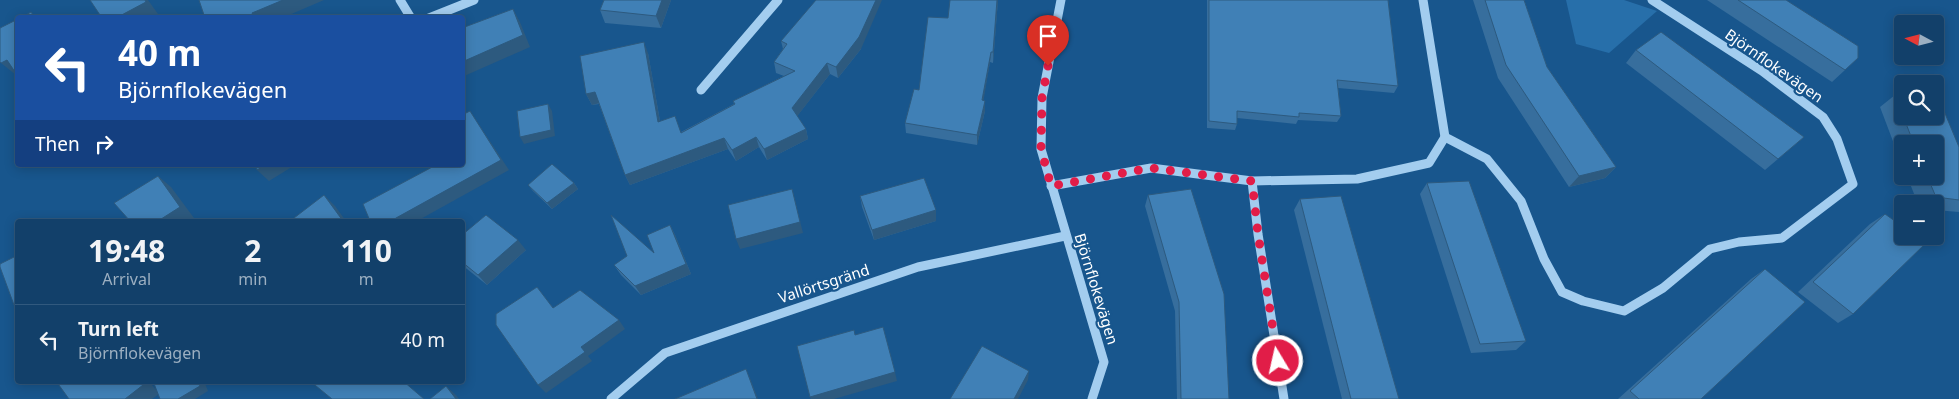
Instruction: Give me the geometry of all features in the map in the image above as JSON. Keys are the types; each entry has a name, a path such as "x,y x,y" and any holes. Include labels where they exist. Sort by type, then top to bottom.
{"street":[{"path":"400,0 409,15"},
{"path":"436,15 474,0"},
{"path":"701,90 778,0"},
{"name":"Björnflokevägen","path":"1061,0 1042,98 1041,149 1065,236 1104,362 1092,399"},
{"path":"1051,186 1151,168 1252,181 1357,179 1429,163 1445,137 1423,0"},
{"name":"Björnflokevägen","path":"1445,137 1487,159 1521,201 1544,259 1562,292 1583,301 1624,311 1663,288 1710,249 1739,242 1782,238 1853,184 1837,140 1823,117 1762,71 1652,0"},
{"path":"1252,181 1258,234 1284,399"},
{"name":"Vallörtsgränd","path":"611,399 665,353 918,267 1065,236"}],"shaded area":[{"path":"1566,0 1624,0 1657,11 1609,53 1576,44"}],"building":[{"path":"90,0 145,0 146,2 122,15 100,15"},
{"path":"199,0 283,0 252,13 253,15 204,15"},
{"path":"604,0 662,0 656,16 600,10"},
{"path":"816,0 876,0 859,37 836,67 827,63 792,108 806,129 764,149 756,137 732,150 724,138 625,175 595,92 586,94 580,56 644,42 658,122 675,116 681,133 735,104 733,101 795,71 774,62 787,44 781,41"},
{"path":"950,0 997,0 993,52 991,52 982,100 985,101 977,135 905,123 914,89 919,90 928,17 948,18"},
{"path":"1209,0 1388,0 1398,86 1337,80 1341,116 1299,113 1299,117 1237,111 1237,124 1209,121"},
{"path":"1485,0 1524,0 1547,67 1616,167 1579,176 1506,65"},
{"path":"1738,0 1786,0 1858,46 1858,58 1845,70"},
{"path":"513,9 523,35 465,61 465,27"},
{"path":"15,20 15,72 7,60 0,62 0,28"},
{"path":"1661,32 1804,137 1778,159 1636,50"},
{"path":"548,104 551,130 520,137 517,111"},
{"path":"470,111 501,160 395,219 369,219 363,204 432,167 465,167 465,114"},
{"path":"1944,111 1959,147 1959,200 1944,198 1944,195 1935,195 1931,185 1944,185 1944,135 1910,135 1907,125 1944,125"},
{"path":"552,164 574,183 547,203 528,185"},
{"path":"158,176 180,207 161,219 128,219 114,203"},
{"path":"924,178 936,210 872,230 860,196"},
{"path":"1469,181 1526,341 1480,344 1427,183"},
{"path":"792,189 800,222 736,239 728,205"},
{"path":"1191,189 1224,294 1229,399 1181,399 1179,302 1148,195"},
{"path":"324,195 342,219 295,219"},
{"path":"1341,196 1399,399 1351,399 1300,199"},
{"path":"1885,214 1894,220 1894,245 1924,245 1853,314 1813,282"},
{"path":"486,215 518,240 478,275 465,264 465,232"},
{"path":"611,215 654,253 647,235 670,225 686,264 635,286 614,265 627,256"},
{"path":"15,256 14,305 0,267 0,264"},
{"path":"1765,269 1805,302 1701,399 1639,399 1630,391"},
{"path":"537,287 553,308 580,290 619,320 581,347 585,352 538,385 496,325 496,314"},
{"path":"883,327 895,372 810,397 797,346 854,330 855,335"},
{"path":"982,346 1029,371 1014,399 950,399"},
{"path":"746,369 757,399 675,399"},
{"path":"58,384 143,385 125,399 69,399"},
{"path":"154,384 199,384 200,386 178,399 160,399"},
{"path":"314,384 406,384 424,399 332,399"},
{"path":"446,386 456,399 430,399"}],"route":[{"path":"1048,66 1042,98 1041,149 1051,186 1151,168 1252,181 1258,234 1278,361"}]}
